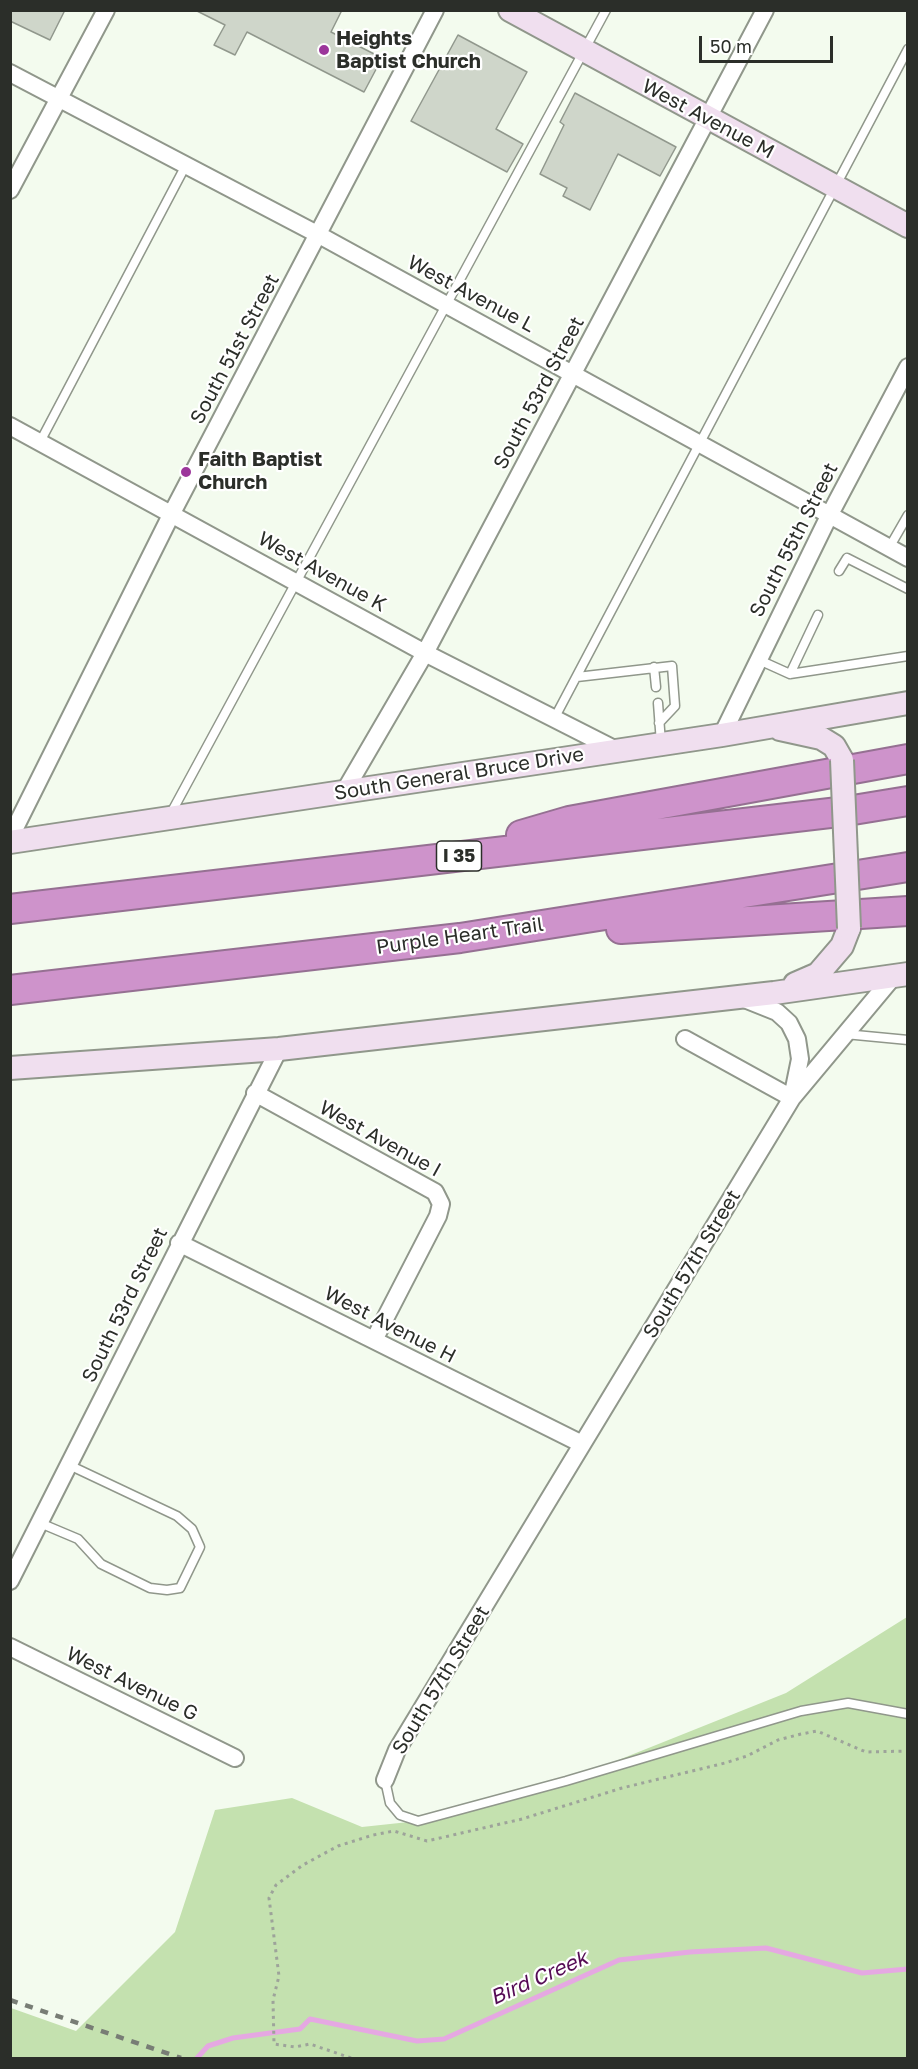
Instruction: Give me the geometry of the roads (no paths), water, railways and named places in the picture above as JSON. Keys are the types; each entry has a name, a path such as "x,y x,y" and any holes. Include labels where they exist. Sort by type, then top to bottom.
{"highway":[{"path":"444,858 569,821 908,759"},
{"name":"I 35","path":"10,909 908,801"},
{"name":"Purple Heart Trail","path":"10,990 460,938 908,867"},
{"path":"460,938 908,911"}],"main road":[{"name":"West Avenue M","path":"510,10 706,119 908,226"},
{"name":"South General Bruce Drive","path":"10,842 616,750 660,733 722,735 908,703"},
{"path":"768,727 821,738 834,746 842,760 849,928 842,946 818,974 774,993"},
{"name":"South 57th Street","path":"900,976 908,955"},
{"path":"10,1068 279,1049 774,993 900,976"}],"street":[{"path":"10,190 106,10"},
{"name":"South 51st Street","path":"10,838 172,513 435,10"},
{"name":"South 53rd Street","path":"344,792 425,653 765,10"},
{"name":"West Avenue L","path":"10,73 319,235 908,558"},
{"name":"South 55th Street","path":"722,735 829,516 908,367"},
{"name":"West Avenue K","path":"10,426 425,653 616,750"},
{"name":"South 57th Street","path":"385,1780 397,1750 792,1098 845,1034 900,976"},
{"name":"South 57th Street","path":"735,996 777,1012 789,1023 797,1039 800,1059 792,1098"},
{"path":"685,1039 792,1098"},
{"name":"South 53rd Street","path":"10,1581 279,1049"},
{"name":"West Avenue I","path":"255,1093 435,1192 441,1204 438,1216 374,1341"},
{"name":"West Avenue H","path":"179,1243 582,1444"},
{"name":"West Avenue G","path":"10,1647 235,1758"}],"lane":[{"path":"168,818 606,10"},
{"path":"554,719 908,49"},
{"path":"40,442 186,165"},
{"path":"888,549 908,515"},
{"path":"839,571 847,558 908,589"},
{"path":"790,674 818,615"},
{"path":"759,660 790,674 908,656"},
{"path":"577,677 672,666 675,706 660,733"},
{"path":"654,667 656,687"},
{"path":"658,703 660,733"},
{"path":"845,1034 908,1040"},
{"path":"40,1522 78,1539 101,1564 150,1588 167,1590 180,1588 200,1547 192,1529 177,1516 69,1465"},
{"name":"South 57th Street","path":"385,1780 390,1803 400,1815 418,1821 566,1781 801,1711 848,1703 908,1714"}],"waterway":[{"name":"Bird Creek","path":"197,2058 208,2046 233,2038 300,2029 310,2019 417,2041 444,2039 619,1960 690,1952 766,1948 862,1973 908,1969"}],"railway":[{"path":"10,2000 181,2058"}],"place":[{"name":"Heights Baptist Church","path":"324,50"},
{"name":"Faith Baptist Church","path":"186,472"}]}
